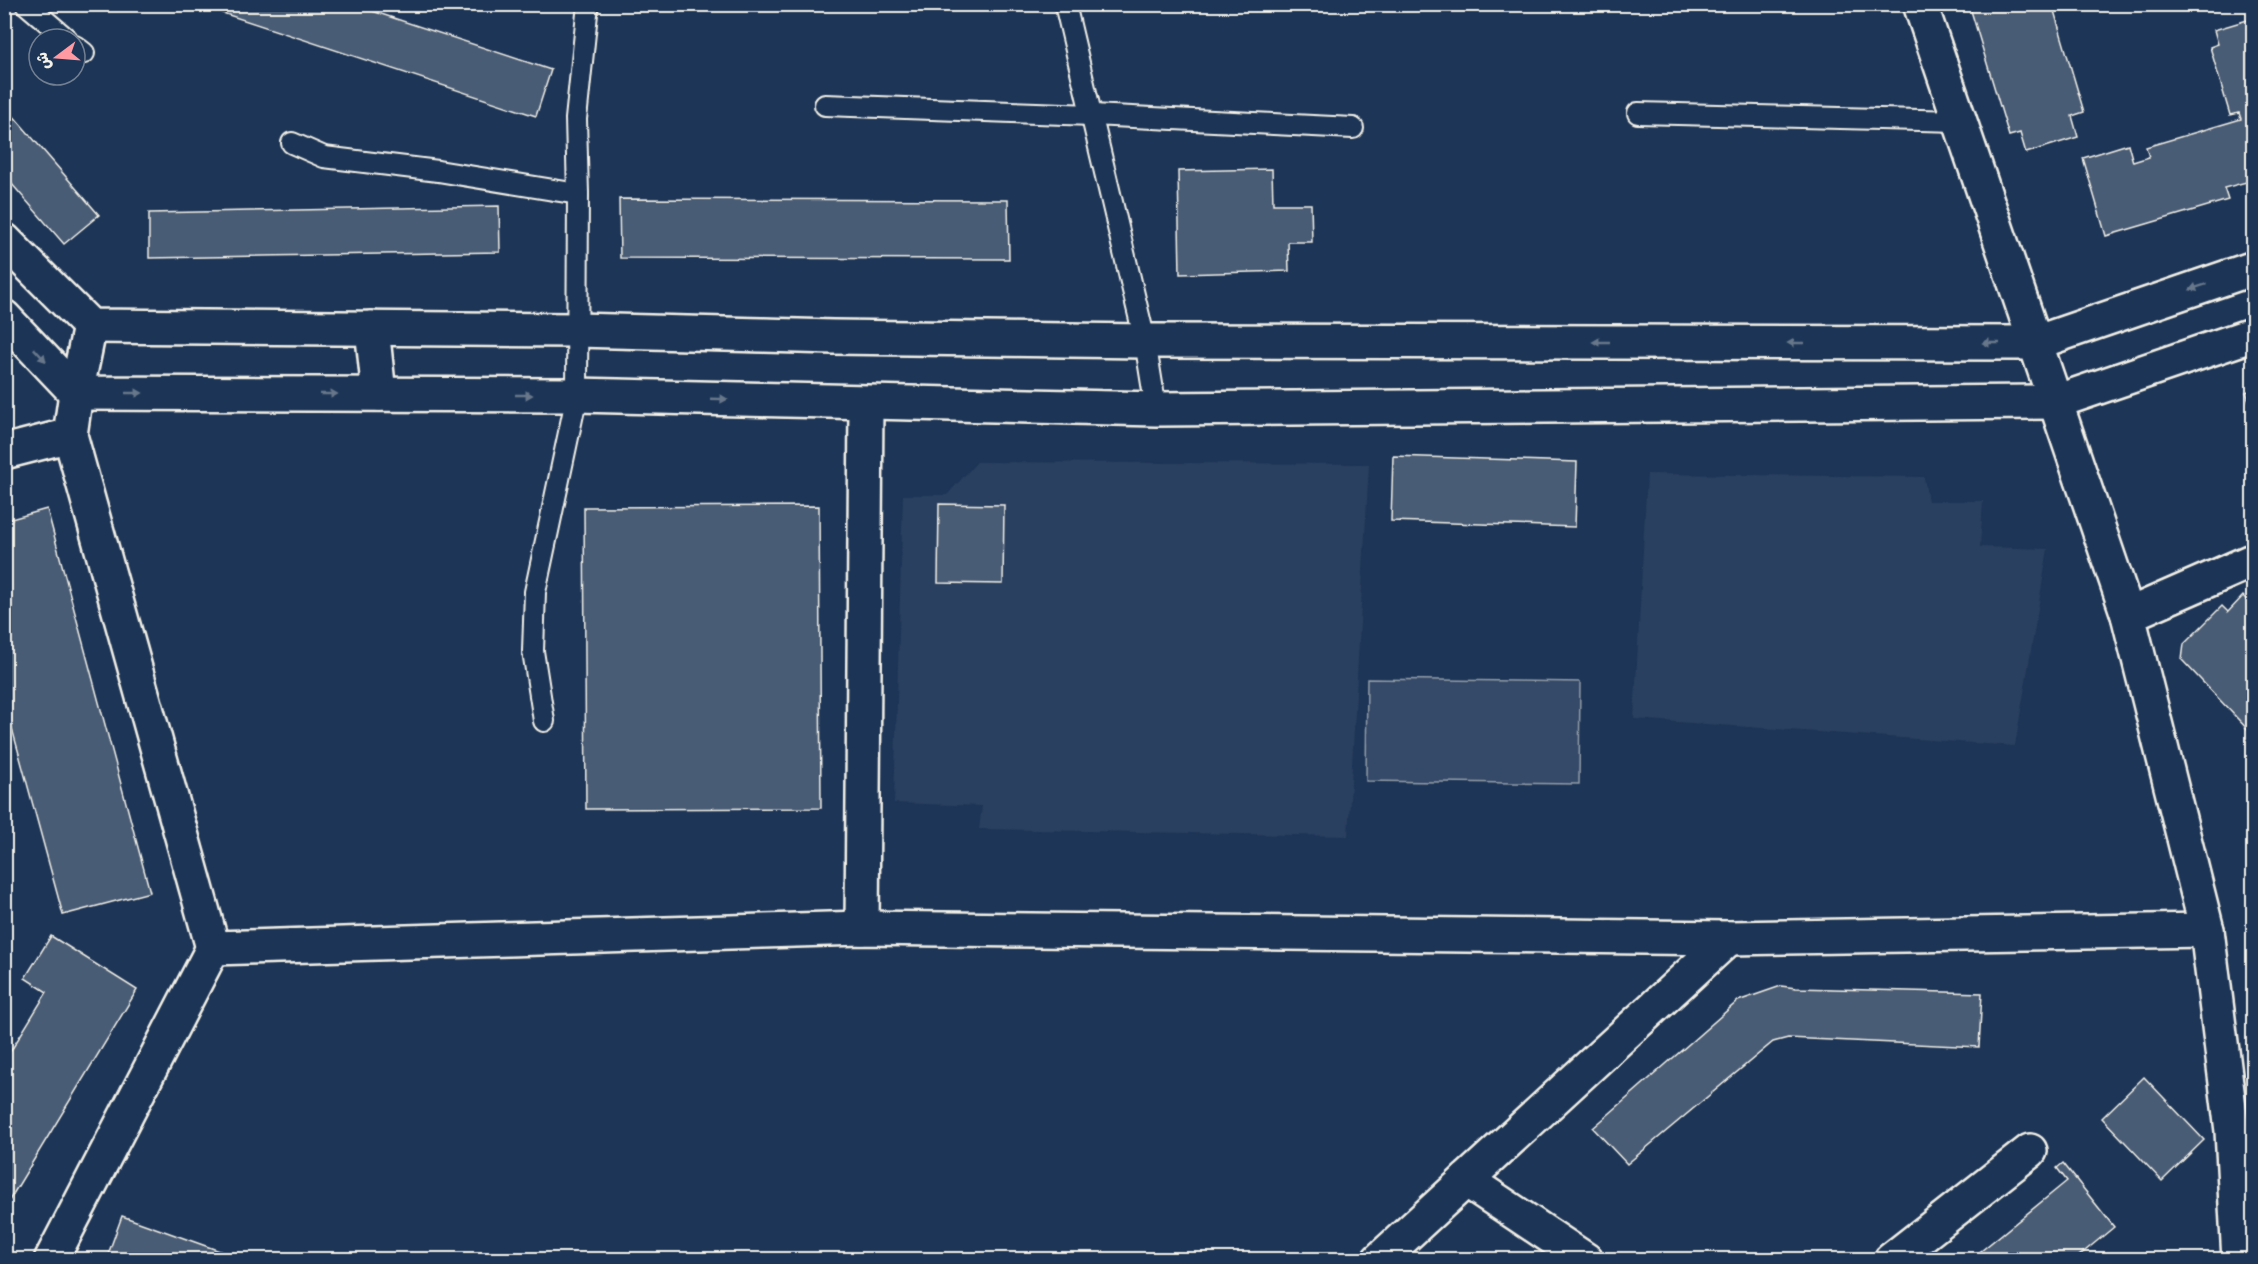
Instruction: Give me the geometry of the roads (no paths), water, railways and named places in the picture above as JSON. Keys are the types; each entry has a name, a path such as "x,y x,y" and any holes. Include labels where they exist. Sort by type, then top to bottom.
{"street":[{"path":"1920,4 2128,615 2207,930 2232,1131 2239,1260"},
{"path":"4,240 90,326 577,330 833,337 1145,341 2035,343 2253,268"},
{"path":"4,317 76,393 577,395 866,404 1156,409 2055,402 2253,334"},
{"path":"51,1260 213,948 70,435 90,326"},
{"path":"372,328 379,394"},
{"path":"862,928 866,404"},
{"path":"4,452 70,435"},
{"path":"2128,615 2253,560"},
{"path":"213,948 862,928 1729,938 2207,930"},
{"path":"1379,1260 1729,938"},
{"path":"1891,1260 2030,1151"},
{"path":"1466,1180 1586,1260"}],"lane":[{"path":"26,4 53,27"},
{"path":"544,722 533,651 535,592 577,395 576,119 588,4"},
{"path":"1065,4 1145,341 1156,409"},
{"path":"825,105 1092,115 1353,129"},
{"path":"1638,112 1959,121"},
{"path":"292,143 324,157 438,171 578,194"}]}
